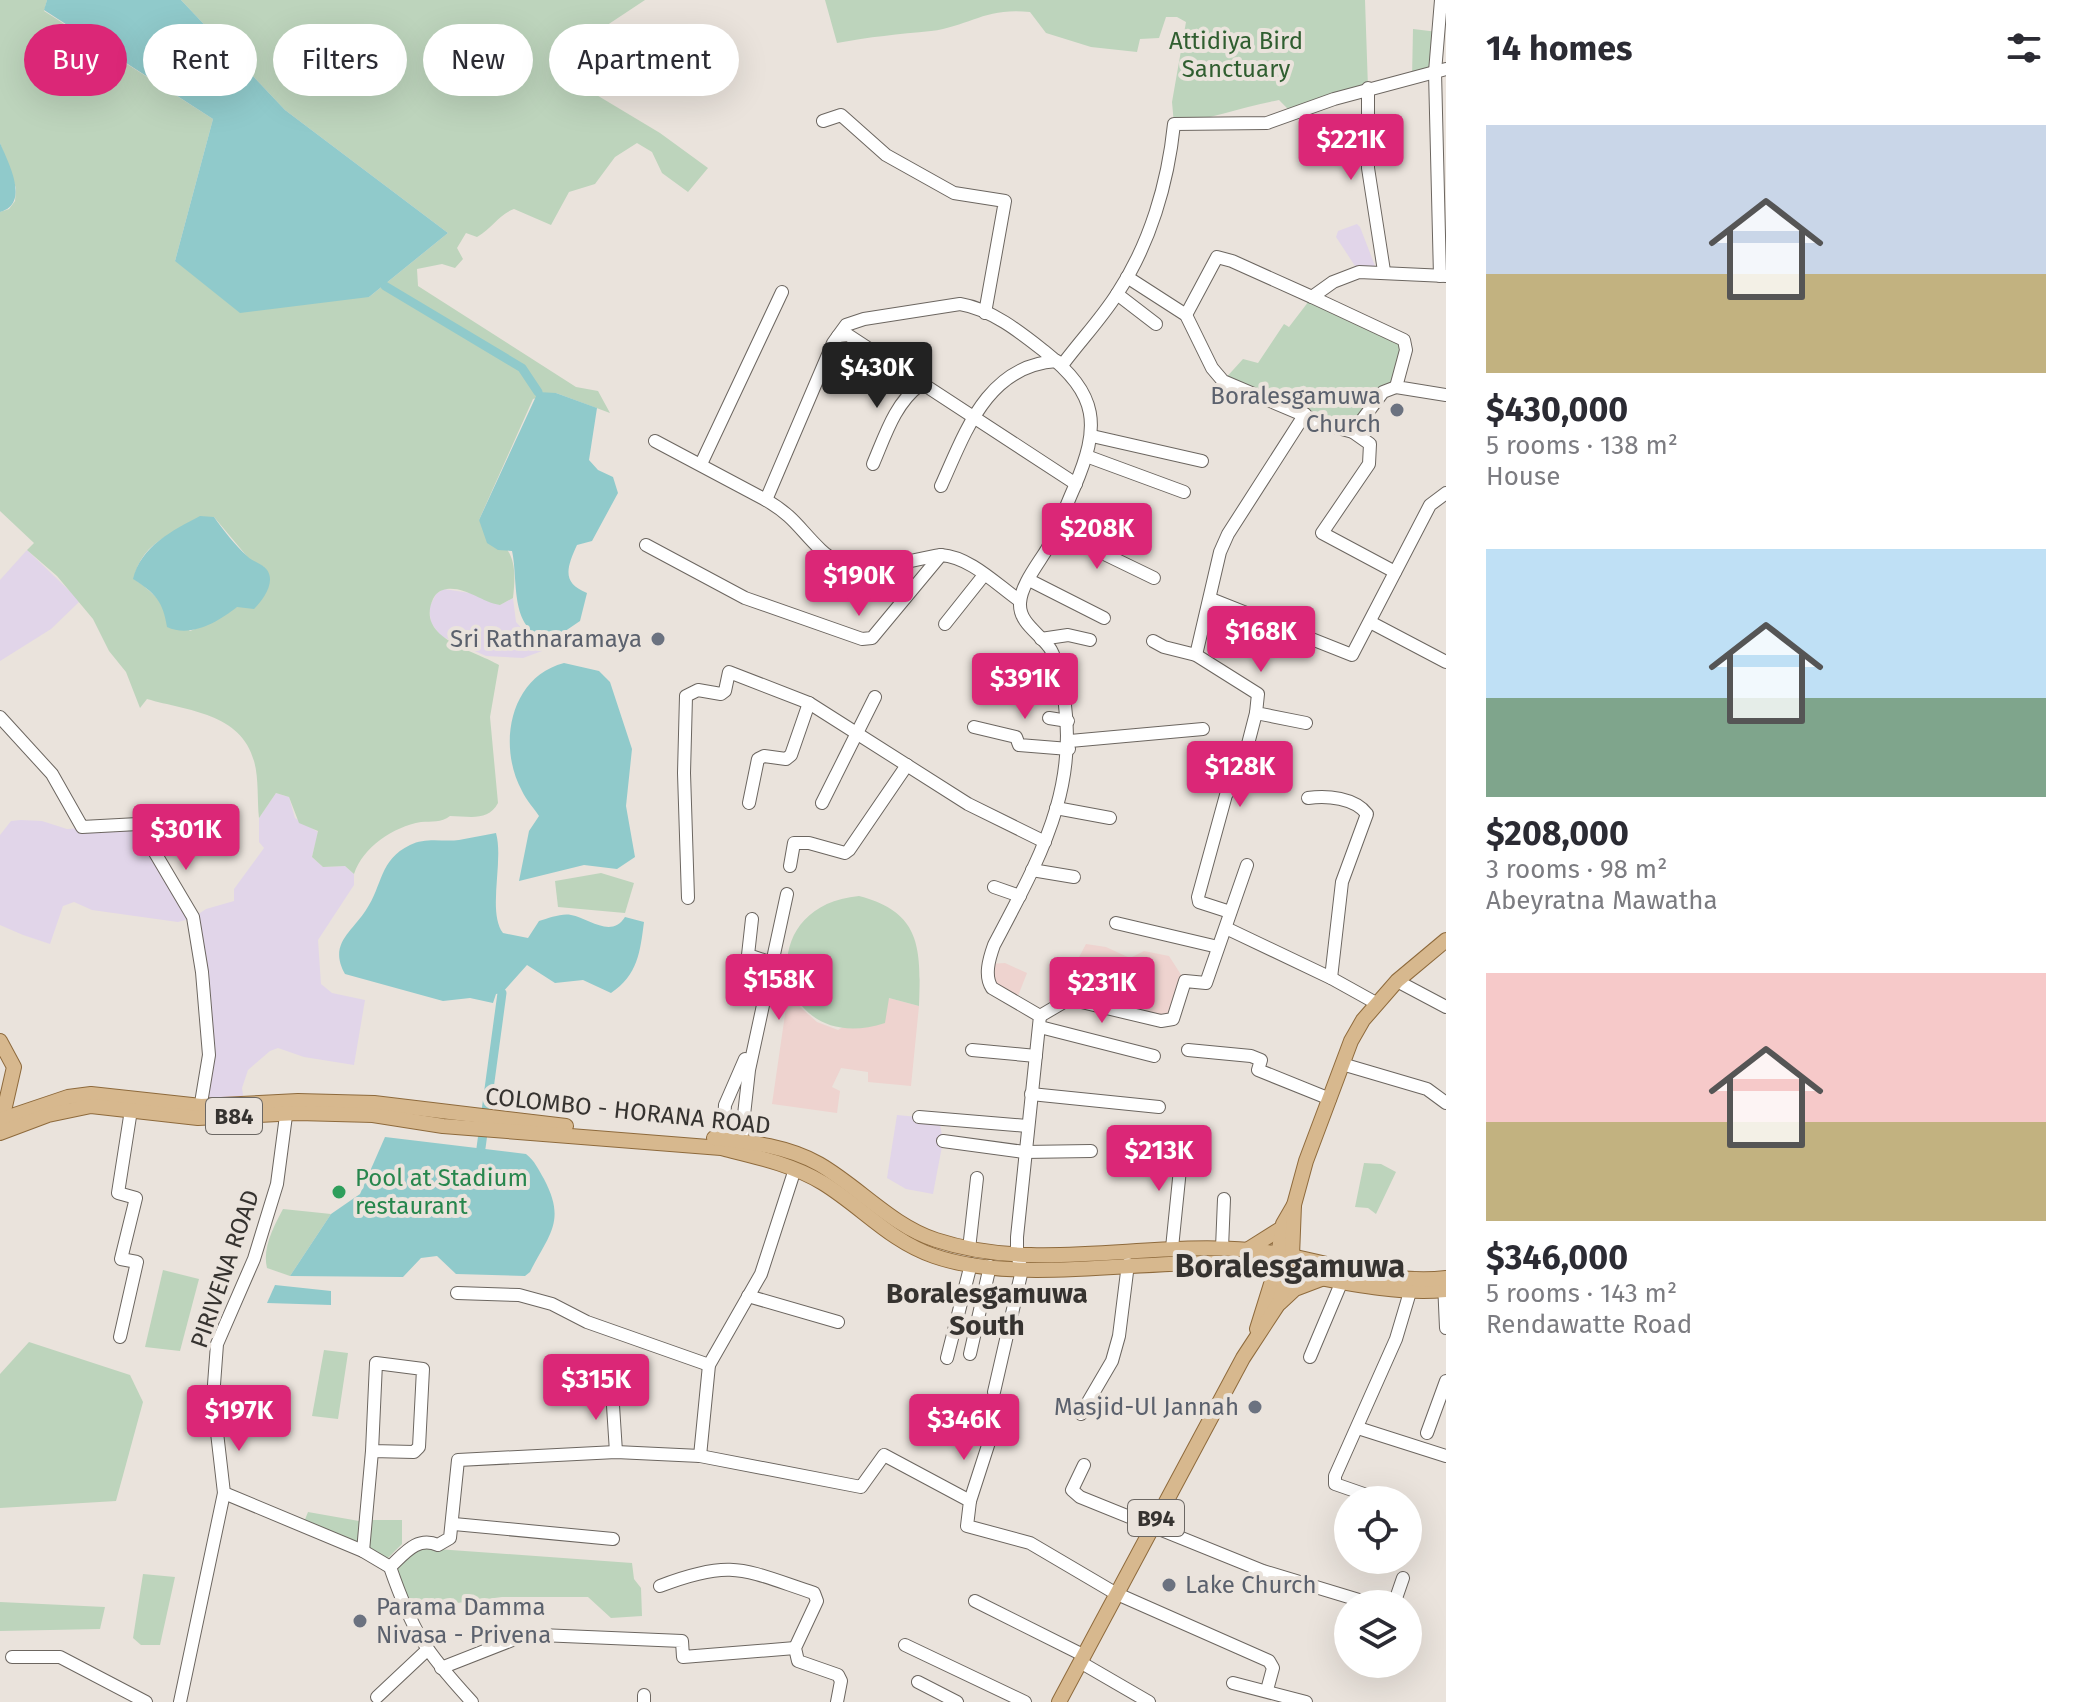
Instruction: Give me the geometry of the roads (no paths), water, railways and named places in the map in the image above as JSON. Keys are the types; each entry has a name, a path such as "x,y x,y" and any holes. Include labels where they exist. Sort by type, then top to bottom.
{"main road":[{"name":"B94","path":"1059,1702 1272,1302 1284,1262 1294,1205 1342,1064 1363,1020 1397,981 1446,940"},
{"path":"0,1041 14,1067 0,1126"},
{"name":"COLOMBO - HORANA ROAD","path":"0,1126 80,1095 200,1112"},
{"name":"COLOMBO - HORANA ROAD","path":"0,1126 82,1107 200,1112 374,1103 472,1123 723,1140 780,1148 810,1159 927,1237 990,1266 1172,1248 1247,1250 1284,1262"},
{"name":"COLOMBO - HORANA ROAD","path":"496,1125 721,1148 761,1157 825,1184 903,1242 936,1257 970,1256 1019,1262 1251,1266 1284,1262"},
{"path":"1247,1250 1289,1229 1326,1270 1272,1302 1251,1266"},
{"name":"B84","path":"1284,1262 1445,1284"},
{"name":"B84","path":"1326,1270 1342,1281 1410,1292 1445,1284"}],"street":[{"path":"1312,297 1349,274 1384,271 1443,276 1441,0"},
{"path":"941,486 972,417 994,387 1026,370 1060,362 1117,294 1127,277 1164,185 1174,124 1267,123 1368,88 1440,71"},
{"path":"1368,88 1368,168 1384,271"},
{"path":"823,121 841,115 886,155 954,193 1005,201 985,313"},
{"path":"1186,315 1217,257 1232,261 1404,340 1406,350 1396,387"},
{"path":"1127,277 1186,315 1217,376 1353,432 1370,444 1369,464 1322,533 1395,572"},
{"path":"701,464 782,292"},
{"path":"1117,294 1156,324"},
{"path":"766,500 838,336 846,325 864,319 960,304 1019,331 1060,362 1082,388 1092,436 1089,457 1057,531 1020,601 1023,619 1056,662 1070,745 1045,842 994,945 987,981 999,995 1029,1007 1040,1021 1154,1056"},
{"path":"838,336 848,335 920,385 1076,484"},
{"path":"873,464 890,422 910,393 920,385"},
{"path":"1353,432 1383,392 1396,387 1446,395"},
{"path":"1196,655 1220,552 1228,534 1305,414"},
{"path":"1092,436 1202,461"},
{"path":"655,441 793,517 822,551 848,566 876,567 941,555 955,556 1020,601"},
{"path":"1089,457 1184,492"},
{"path":"1211,599 1352,655 1430,505 1446,493"},
{"path":"1057,531 1154,578"},
{"path":"646,545 745,598 842,629 862,639 872,638 941,555"},
{"path":"945,624 984,575"},
{"path":"1029,580 1104,618"},
{"path":"1370,622 1446,662"},
{"path":"1041,639 1068,635 1090,640"},
{"path":"1153,641 1196,655 1258,694 1240,775 1228,789 1198,897 1199,902 1230,912"},
{"path":"688,898 684,773 686,696 698,690 721,694 725,691 729,672 809,703 968,804 1045,842"},
{"path":"822,803 875,697"},
{"path":"749,803 758,759 764,756 786,759 791,755 809,703"},
{"path":"1256,713 1306,723"},
{"path":"0,717 52,774 82,827 138,824 192,913 202,972 209,1055 200,1112"},
{"path":"1049,718 1068,721"},
{"path":"974,727 1016,737 1019,745 1070,745 1203,729"},
{"path":"790,866 794,843 809,843 845,853 849,850 907,765"},
{"path":"1308,798 1336,799 1361,806 1367,814 1342,882 1331,978"},
{"path":"1056,808 1110,818"},
{"path":"994,1392 1019,1262 1024,1152 1040,1021 1069,999 1169,1022 1176,1013 1185,981 1206,983 1218,947 1228,929 1230,912 1247,865"},
{"path":"1032,870 1074,877"},
{"path":"994,887 1020,896"},
{"path":"741,1142 749,1070 787,894"},
{"path":"723,1140 725,1105 743,1069 766,961 748,955 752,919"},
{"path":"1116,923 1218,947"},
{"path":"1228,929 1376,1003"},
{"path":"1397,981 1446,1007"},
{"path":"972,1050 1036,1056"},
{"path":"1188,1050 1251,1056 1261,1060 1258,1070 1330,1099"},
{"path":"1342,1064 1427,1089 1446,1103"},
{"path":"1031,1094 1159,1107"},
{"name":"PIRIVENA ROAD","path":"180,1702 224,1493 213,1398 217,1344 254,1259 277,1184 287,1108"},
{"path":"120,1337 137,1262 121,1259 136,1198 118,1193 131,1110"},
{"path":"919,1117 1027,1126"},
{"path":"1170,1136 1180,1169 1172,1248"},
{"path":"943,1141 1024,1152 1091,1151"},
{"path":"700,1456 709,1365 748,1296 777,1232 795,1169"},
{"path":"947,1358 970,1256 977,1178"},
{"path":"1222,1248 1224,1199"},
{"path":"1081,1414 1116,1349 1128,1264"},
{"path":"970,1354 990,1266"},
{"path":"1310,1357 1342,1281"},
{"path":"1445,1284 1446,1328"},
{"path":"1341,1486 1335,1484 1335,1476 1396,1339 1410,1292"},
{"path":"457,1293 519,1295 552,1304 587,1322 709,1365"},
{"path":"748,1296 838,1322"},
{"path":"363,1551 376,1363 423,1369 419,1447 414,1452 372,1451"},
{"path":"1427,1433 1446,1381"},
{"path":"612,1390 616,1452"},
{"path":"1358,1428 1446,1456"},
{"path":"992,1433 970,1501 967,1526 1030,1543 1115,1593 1269,1661 1273,1668 1267,1690"},
{"path":"390,1567 414,1544 427,1540 438,1545 450,1538 454,1524 458,1460 616,1452 700,1456 861,1487 884,1455 970,1501"},
{"path":"1084,1465 1072,1490 1080,1497 1263,1571 1334,1592"},
{"path":"224,1493 363,1551 390,1567 408,1621 426,1651 472,1702"},
{"path":"454,1524 613,1539"},
{"path":"660,1586 693,1572 736,1567 814,1593 817,1601 795,1648 798,1661 838,1675 841,1681 837,1702"},
{"path":"1399,1590 1403,1578"},
{"path":"975,1601 1081,1658 1149,1702"},
{"path":"441,1668 520,1637 540,1635 682,1641 683,1657 795,1648"},
{"path":"905,1645 1025,1702"},
{"path":"377,1697 426,1651"},
{"path":"12,1657 60,1657 146,1702"},
{"path":"918,1682 957,1702"},
{"path":"1233,1683 1306,1702"}],"water":[{"path":"47,0 181,0 204,24 143,24 143,74 127,64 127,24 66,24 44,10"},
{"path":"257,80 285,110 448,233 369,297 240,313 175,261 213,119 177,96 257,96"},
{"path":"0,143 12,171 16,192 9,208 0,212"},
{"path":"538,392 556,393 597,408 589,460 598,470 613,477 618,493 592,541 577,545 571,560 570,579 587,593 580,621 552,640 528,628 518,604 512,551 498,550 487,543 479,520"},
{"path":"200,516 214,517 242,551 268,571 270,582 254,609 237,607 204,627 176,630 167,627 157,598 133,579 150,549"},
{"path":"564,663 599,671 610,682 632,749 626,806 635,857 617,869 584,865 519,881 529,831 539,816 514,773 510,754 513,715 531,682"},
{"path":"496,833 496,912 503,933 528,938 539,921 564,915 607,927 625,917 644,922 636,962 620,986 611,993 583,980 555,983 527,965 502,993 496,994 493,1003 470,998 443,1001 345,974 340,964 340,946 372,901 392,858 410,845 428,840 459,840"},
{"path":"385,1137 526,1154 551,1193 555,1217 549,1237 530,1272 525,1276 456,1274 437,1256 421,1258 403,1277 290,1276 331,1214 360,1194"},
{"path":"275,1285 331,1291 331,1305 267,1303"}],"waterway":[{"path":"385,286 522,368 538,392"},
{"path":"481,1148 502,993"}],"place":[{"name":"Boralesgamuwa Church","path":"1397,410"},
{"name":"Sri Rathnaramaya","path":"658,639"},
{"name":"Pool at Stadium restaurant","path":"339,1192"},
{"name":"Masjid-Ul Jannah","path":"1255,1407"},
{"name":"Lake Church","path":"1169,1585"},
{"name":"Parama Damma Nivasa - Privena","path":"360,1621"}],"district":[{"name":"Boralesgamuwa","path":"1290,1266"},
{"name":"Boralesgamuwa South","path":"987,1309"}],"park label":[{"name":"Attidiya Bird Sanctuary","path":"1236,55"}]}
